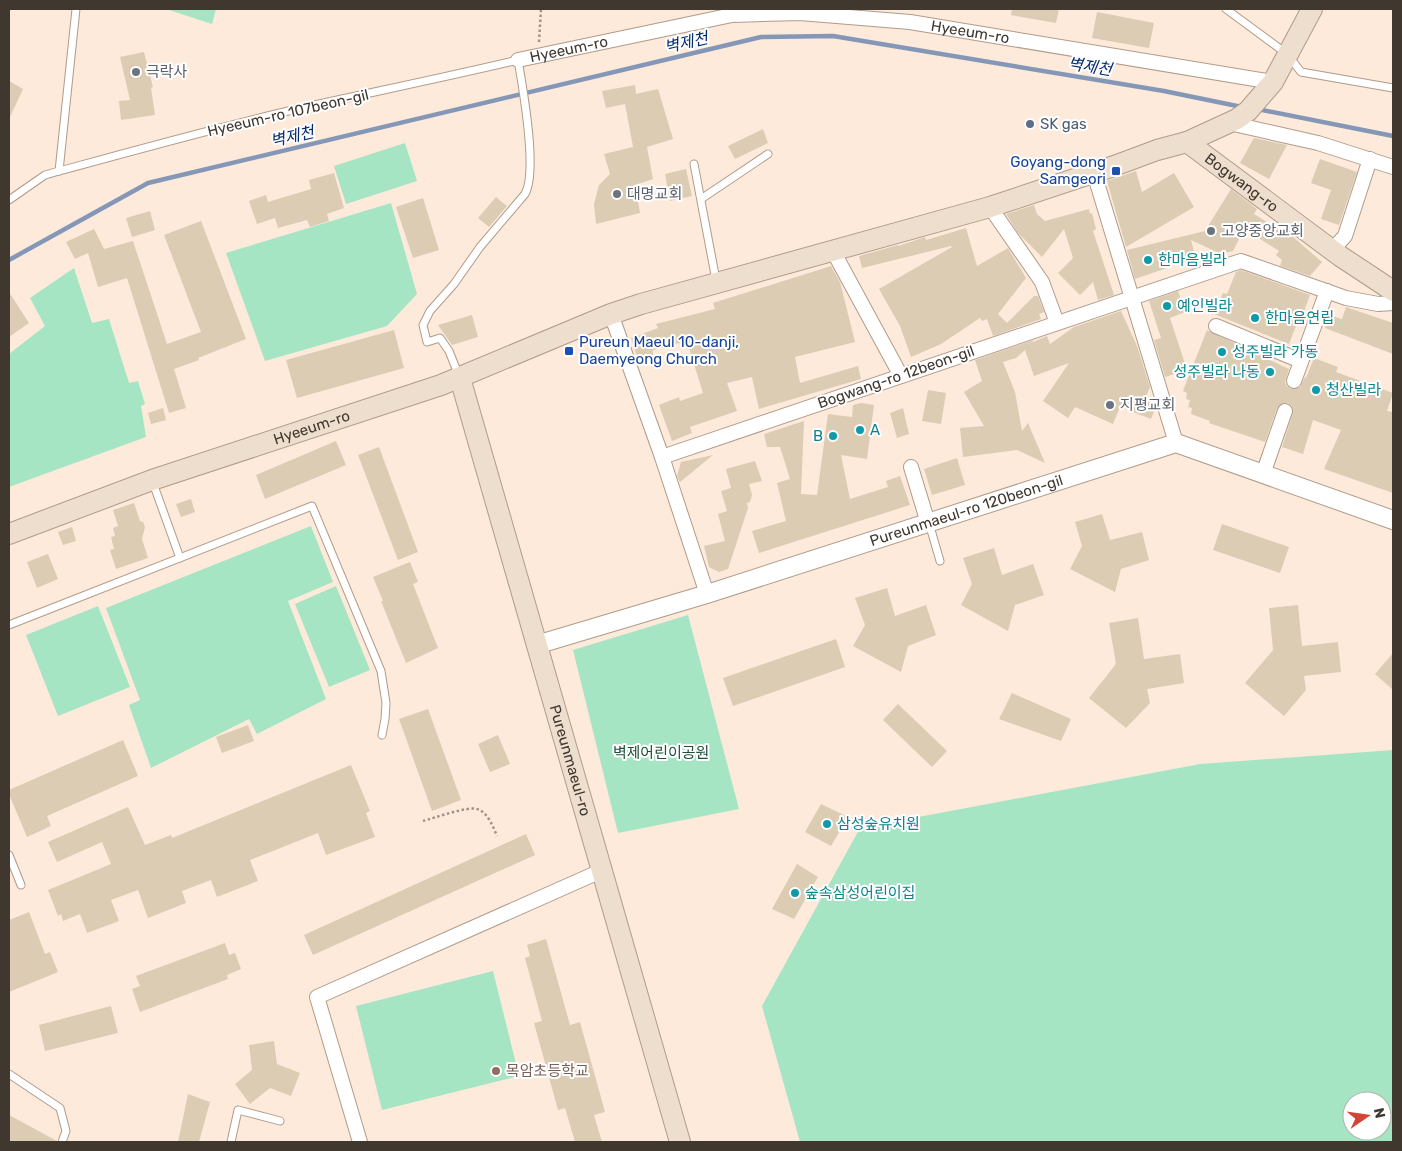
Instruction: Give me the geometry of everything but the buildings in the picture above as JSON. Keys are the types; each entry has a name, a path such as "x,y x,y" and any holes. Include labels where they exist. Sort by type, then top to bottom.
{"main road":[{"path":"1269,86 1312,9"},
{"name":"Hyeeum-ro","path":"9,534 152,480 460,378 611,314 990,207 1157,150 1188,142 1233,121 1248,111 1269,86"},
{"name":"Bogwang-ro","path":"1188,142 1332,250 1393,291"},
{"name":"Pureunmaeul-ro","path":"460,378 680,1142"}],"street":[{"name":"Hyeeum-ro","path":"518,60 732,15 800,13 910,22 1269,86"},
{"path":"1233,121 1318,143 1393,167"},
{"path":"1332,250 1345,236 1370,159"},
{"path":"1094,173 1176,443 1393,520"},
{"path":"990,207 1042,282 1057,323"},
{"path":"833,251 901,376"},
{"name":"Bogwang-ro 12beon-gil","path":"662,457 1241,261 1346,298 1378,304 1393,303"},
{"path":"1294,381 1327,291"},
{"path":"611,314 662,457 707,594"},
{"path":"1216,326 1301,361"},
{"path":"1263,474 1285,411"},
{"name":"Pureunmaeul-ro 120beon-gil","path":"536,645 707,594 1176,443"},
{"path":"911,468 928,523"},
{"path":"360,1142 317,997 601,871"}],"lane":[{"path":"59,171 76,9"},
{"path":"1226,9 1287,54 1301,72 1393,88"},
{"path":"460,378 449,351 440,338 427,342 423,325 430,311 454,284 480,247 528,187 530,174 526,110 518,60"},
{"name":"Hyeeum-ro 107beon-gil","path":"9,200 44,175 300,108 426,82 518,60"},
{"path":"701,199 768,154"},
{"path":"694,164 717,283"},
{"path":"152,480 180,558"},
{"path":"9,625 312,506 381,671 386,703 382,735"},
{"path":"928,523 940,560"},
{"path":"9,855 21,885"},
{"path":"9,1074 60,1108 66,1131 62,1142"},
{"path":"231,1142 238,1110 280,1121"}],"path":[{"path":"538,55 541,9"},
{"path":"423,821 476,808 491,822 496,836"}],"green space":[{"path":"166,9 216,9 212,24"},
{"path":"405,143 417,181 346,204 334,166"},
{"path":"391,203 417,294 387,326 265,361 226,253"},
{"path":"74,268 92,323 109,319 129,383 138,381 145,404 141,406 146,437 9,487 9,354 45,326 30,298"},
{"path":"311,526 333,582 288,601 326,699 257,734 249,719 151,768 129,705 140,700 106,608"},
{"path":"336,586 370,670 329,687 295,604"},
{"path":"98,606 130,687 58,716 26,635"},
{"name":"벽제어린이공원","path":"688,615 739,809 618,833 573,650"},
{"path":"1393,750 1393,1142 800,1142 762,1006 860,828 1200,764"},
{"path":"493,971 519,1076 382,1110 356,1006"}],"waterway":[{"name":"벽제천","path":"9,260 148,183 761,37 833,36 1164,91 1242,107"},
{"name":"벽제천","path":"1257,109 1393,136"}],"place":[{"name":"극락사","path":"136,72"},
{"name":"SK gas","path":"1030,124"},
{"name":"Goyang-dong Samgeori","path":"1116,171"},
{"name":"대명교회","path":"617,194"},
{"name":"고양중앙교회","path":"1211,231"},
{"name":"한마음빌라","path":"1148,260"},
{"name":"예인빌라","path":"1167,306"},
{"name":"한마음연립","path":"1255,318"},
{"name":"Pureun Maeul 10-danji, Daemyeong Church","path":"569,351"},
{"name":"성주빌라 가동","path":"1222,352"},
{"name":"성주빌라 나동","path":"1270,372"},
{"name":"청산빌라","path":"1316,390"},
{"name":"지평교회","path":"1110,405"},
{"name":"A","path":"860,430"},
{"name":"B","path":"833,436"},
{"name":"삼성숲유치원","path":"827,824"},
{"name":"숲속삼성어린이집","path":"795,893"},
{"name":"목암초등학교","path":"496,1071"}]}
